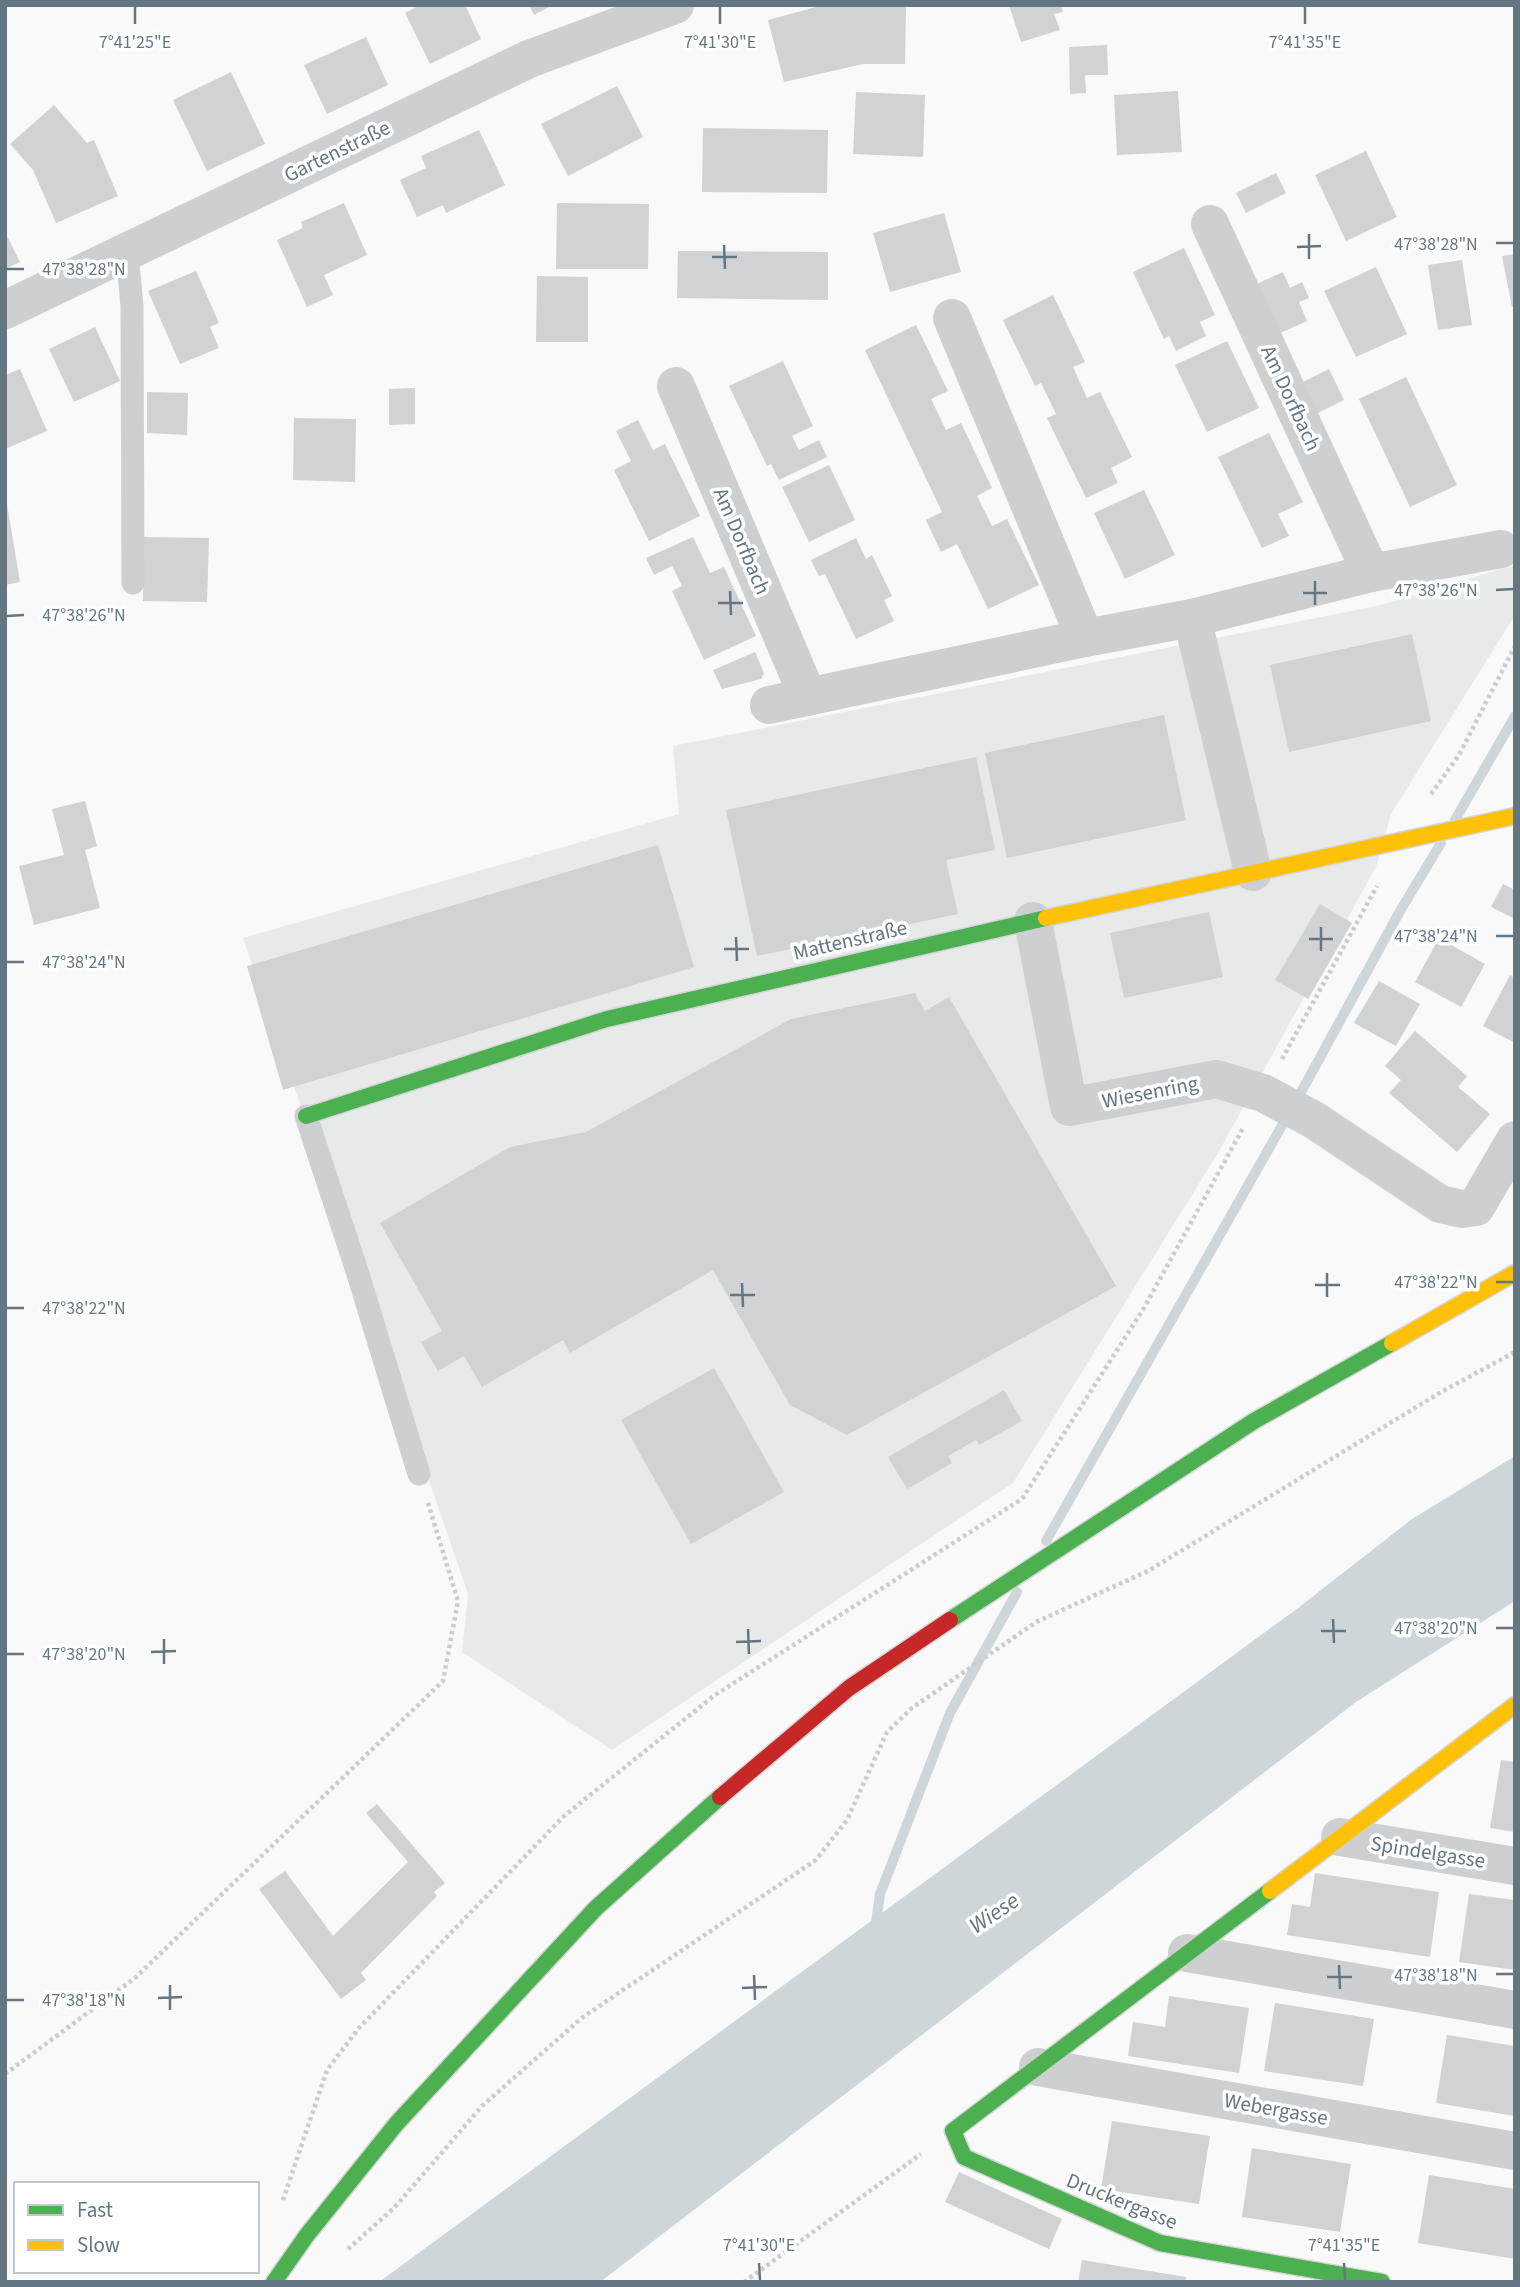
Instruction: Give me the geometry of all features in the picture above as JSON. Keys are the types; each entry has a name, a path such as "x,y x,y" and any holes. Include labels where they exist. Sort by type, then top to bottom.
{"street":[{"name":"Gartenstraße","path":"5,310 528,59 675,5"},
{"name":"Am Dorfbach","path":"1210,223 1371,573"},
{"path":"952,318 1085,638"},
{"name":"Am Dorfbach","path":"676,386 808,697"},
{"path":"769,705 1192,618 1371,573 1501,549"},
{"path":"1192,618 1253,872"},
{"path":"1406,839 1515,816"},
{"name":"Mattenstraße","path":"306,1116 607,1019 1406,839"},
{"name":"Wiesenring","path":"1033,921 1069,1107 1216,1079 1269,1096 1314,1120 1440,1204 1462,1209 1476,1207 1515,1140"},
{"path":"274,2282 307,2235 397,2123 596,1908 706,1809 849,1688 1254,1420 1515,1273"},
{"path":"953,2131 1340,1837 1509,1715"},
{"name":"Spindelgasse","path":"1340,1837 1515,1866"},
{"path":"1187,1953 1515,2010"},
{"name":"Webergasse","path":"1038,2067 1515,2151"},
{"name":"Druckergasse","path":"953,2131 964,2157 1160,2243 1382,2282"}],"lane":[{"path":"127,252 132,306 132,583"},
{"path":"306,1116 419,1474"}],"path":[{"path":"279,2209 290,2185 309,2119 327,2070 359,2028 564,1816 715,1695 1022,1499 1144,1308 1269,1096 1376,888 1459,755 1515,646"},
{"path":"346,2251 394,2208 482,2106 583,2017 817,1860 846,1820 887,1732 912,1708 1036,1622 1147,1571 1441,1392 1515,1352"},
{"path":"5,2074 135,1979 443,1681 458,1601 419,1474"},
{"path":"744,2282 953,2131"}],"shaded area":[{"path":"1515,565 1515,615 1391,814 1376,867 1218,1153 1013,1483 612,1750 462,1652 468,1594 243,938 679,814 673,746 1377,606"}],"water":[{"name":"Wiese","path":"1515,1456 1515,1601 1356,1702 600,2282 379,2282 1298,1608 1412,1519"}],"building":[{"path":"420,5 465,5 481,39 430,64 405,13"},
{"path":"529,5 553,5 534,15"},
{"path":"823,5 906,5 905,64 863,64 784,82 768,20"},
{"path":"1009,5 1061,5 1063,12 1054,14 1060,30 1021,42"},
{"path":"366,37 388,85 327,114 304,65"},
{"path":"1107,45 1108,75 1085,75 1086,93 1070,94 1069,47"},
{"path":"231,72 265,144 207,171 173,100"},
{"path":"617,86 643,137 568,176 541,124"},
{"path":"1178,91 1182,152 1117,155 1114,95"},
{"path":"856,92 925,95 923,157 853,154"},
{"path":"54,105 87,143 94,140 118,196 56,223 33,170 10,144"},
{"path":"703,128 828,130 827,193 702,192"},
{"path":"479,130 505,185 446,213 443,205 417,217 400,180 426,168 421,156"},
{"path":"1366,151 1397,217 1346,241 1315,175"},
{"path":"1276,173 1286,193 1246,213 1236,193"},
{"path":"344,203 367,255 324,275 333,295 307,307 277,240 303,228 301,222"},
{"path":"557,203 649,204 648,269 556,269"},
{"path":"944,213 961,272 890,292 873,233"},
{"path":"5,232 20,262 5,269"},
{"path":"1184,248 1215,315 1200,322 1206,336 1176,351 1169,336 1164,339 1133,272"},
{"path":"678,251 828,252 828,300 677,298"},
{"path":"1515,254 1515,307 1512,307 1502,256"},
{"path":"1462,260 1472,325 1438,330 1428,265"},
{"path":"1376,267 1407,334 1356,357 1324,291"},
{"path":"196,271 219,323 210,327 219,348 180,364 148,291"},
{"path":"1283,272 1290,288 1302,282 1309,298 1299,302 1307,321 1276,335 1254,285"},
{"path":"537,276 588,277 588,342 536,342"},
{"path":"1053,295 1085,362 1073,367 1087,398 1100,392 1132,457 1111,468 1118,483 1086,498 1047,418 1056,414 1041,383 1035,386 1003,320"},
{"path":"916,325 948,391 931,399 946,430 961,423 992,488 977,496 992,526 1007,519 1039,585 988,609 957,544 941,552 926,520 942,512 865,350"},
{"path":"95,327 120,381 74,402 49,349"},
{"path":"1227,341 1259,408 1207,432 1175,365"},
{"path":"783,361 813,426 792,436 799,450 819,440 827,457 779,480 771,464 767,466 729,386"},
{"path":"20,369 47,431 5,449 5,375"},
{"path":"1329,369 1344,400 1316,414 1301,383"},
{"path":"1406,377 1457,485 1410,507 1359,399"},
{"path":"415,388 415,424 389,425 389,389"},
{"path":"147,392 188,393 187,435 147,433"},
{"path":"294,418 356,419 355,482 293,480"},
{"path":"638,420 653,450 665,444 700,516 649,541 614,470 631,461 616,431"},
{"path":"1269,433 1303,502 1278,514 1289,536 1262,548 1218,457"},
{"path":"829,465 855,520 809,542 782,487"},
{"path":"1144,490 1175,555 1125,579 1094,513"},
{"path":"5,492 20,582 5,585"},
{"path":"144,537 209,538 207,602 143,601"},
{"path":"693,537 710,573 724,567 756,636 704,660 672,591 682,586 672,566 654,575 646,558"},
{"path":"856,538 866,559 872,555 892,596 884,600 894,621 856,639 825,574 819,576 811,560"},
{"path":"1412,634 1431,721 1289,752 1270,665"},
{"path":"755,652 764,673 761,679 722,689 713,670"},
{"path":"1164,715 1186,820 1007,858 985,753"},
{"path":"976,757 995,850 946,860 958,914 757,956 726,810"},
{"path":"85,801 97,846 85,850 100,908 34,925 19,866 64,855 52,809"},
{"path":"658,845 694,967 283,1090 247,966"},
{"path":"1503,884 1515,890 1515,919 1491,907"},
{"path":"1320,904 1352,923 1308,999 1275,980"},
{"path":"1209,912 1223,977 1124,998 1110,933"},
{"path":"1439,938 1485,964 1461,1007 1415,982"},
{"path":"1510,975 1515,978 1515,1043 1483,1026"},
{"path":"1379,981 1420,1004 1396,1046 1354,1023"},
{"path":"915,993 925,1011 949,997 1116,1286 847,1435 790,1405 713,1270 570,1353 563,1340 482,1387 464,1356 438,1371 421,1342 442,1331 380,1223 510,1147 586,1132 791,1019"},
{"path":"1415,1031 1467,1076 1458,1087 1490,1114 1457,1152 1389,1093 1401,1080 1385,1066"},
{"path":"714,1368 784,1492 691,1544 621,1420"},
{"path":"1004,1390 1022,1421 979,1445 976,1440 948,1456 952,1463 907,1489 888,1457"},
{"path":"1501,1760 1515,1762 1515,1832 1490,1828"},
{"path":"377,1804 445,1883 434,1892 437,1896 361,1973 366,1980 341,1999 259,1889 285,1871 333,1936 408,1862 366,1813"},
{"path":"1315,1873 1439,1892 1430,1957 1287,1935 1292,1904 1310,1907"},
{"path":"1469,1894 1515,1900 1515,1970 1459,1962"},
{"path":"1169,1996 1249,2008 1239,2073 1128,2056 1133,2022 1165,2027"},
{"path":"1275,2003 1374,2019 1363,2086 1264,2071"},
{"path":"1447,2035 1515,2046 1515,2116 1436,2103"},
{"path":"1112,2121 1210,2136 1199,2204 1101,2189"},
{"path":"1252,2148 1351,2164 1340,2232 1242,2217"},
{"path":"959,2172 1062,2219 1049,2249 945,2202"},
{"path":"1429,2175 1515,2189 1515,2259 1418,2243"},
{"path":"1082,2260 1186,2277 1185,2282 1078,2282"}],"waterway":[{"path":"1455,820 1515,716"},
{"path":"1046,1541 1305,1085 1400,911 1441,843"},
{"path":"875,1930 880,1894 950,1713 1017,1592"}],"traffic: fast":[{"path":"306,1116 607,1019 1046,918"},
{"path":"950,1620 1254,1421 1392,1343"},
{"path":"274,2282 307,2235 397,2123 596,1908 720,1797"},
{"path":"1270,1891 953,2131 964,2157 1160,2243 1382,2282"}],"traffic: slow":[{"path":"1046,918 1515,816"},
{"path":"1392,1343 1515,1273"},
{"path":"1270,1891 1515,1705"}],"traffic: jam":[{"path":"720,1797 849,1688 950,1620"}]}
